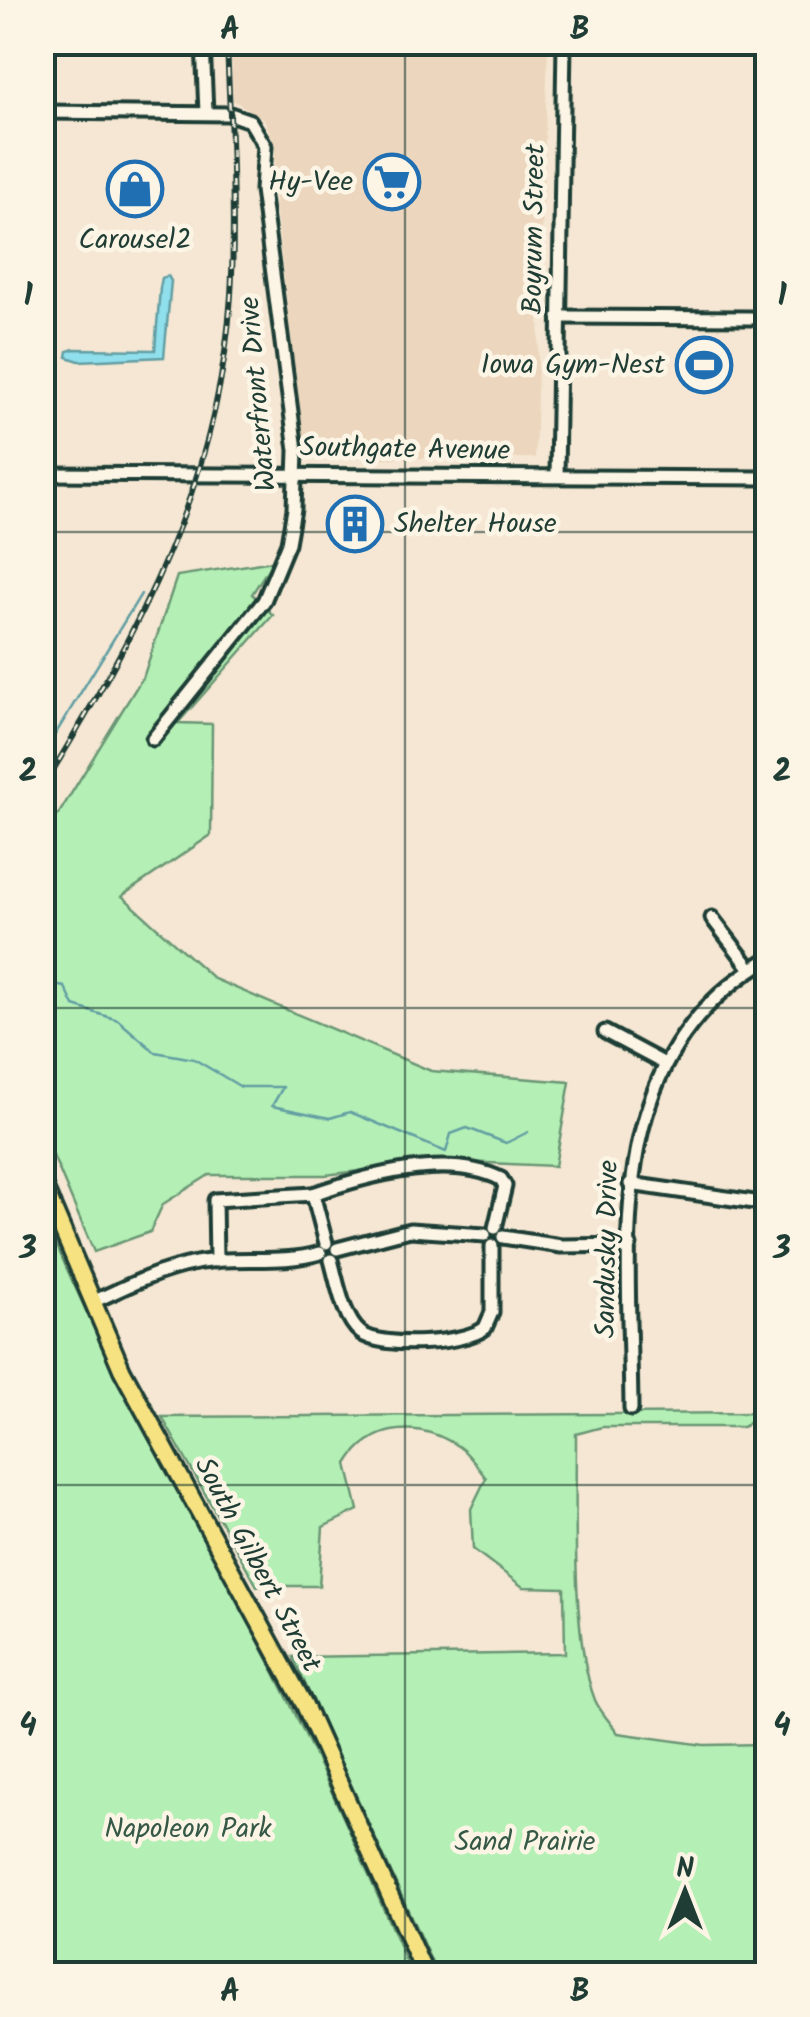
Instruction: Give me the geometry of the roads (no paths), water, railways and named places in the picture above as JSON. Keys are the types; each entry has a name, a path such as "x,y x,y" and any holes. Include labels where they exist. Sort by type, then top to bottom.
{"main road":[{"name":"South Gilbert Street","path":"42,1182 122,1370 304,1704 425,1974"}],"street":[{"path":"203,42 206,113"},
{"name":"Boyrum Street","path":"557,476 564,42"},
{"name":"Waterfront Drive","path":"42,112 242,116 258,129 265,146 262,190 296,474 288,543 264,601 153,739"},
{"path":"559,317 751,318"},
{"name":"Southgate Avenue","path":"42,474 768,478"},
{"path":"712,918 750,970"},
{"name":"Sandusky Drive","path":"631,1409 630,1184 645,1106 665,1064 699,1018 750,970 768,959"},
{"path":"605,1032 665,1064"},
{"path":"216,1262 215,1200 313,1194 378,1174 415,1169 493,1175 505,1186 494,1236 492,1312 484,1328 459,1341 376,1340 361,1333 344,1304 313,1194"},
{"path":"630,1184 764,1203 768,1175"},
{"path":"93,1302 155,1274 216,1262 297,1260 410,1230 562,1246 630,1244"}],"water":[{"path":"168,276 171,281 164,357 79,361 67,357 68,351 74,349 155,350 160,288 162,278"}],"waterway":[{"path":"42,756 141,594"},
{"path":"42,983 65,987 74,1006 118,1020 155,1052 194,1059 241,1087 283,1087 272,1106 330,1118 350,1112 446,1152 451,1134 467,1128 506,1143 528,1132"}],"railway":[{"path":"42,788 141,613 192,493 210,430 231,295 232,168 227,42"}],"place":[{"name":"Hy-Vee","path":"392,182"},
{"name":"Carousel2","path":"135,189"},
{"name":"Iowa Gym-Nest","path":"704,365"},
{"name":"Shelter House","path":"355,524"}],"park label":[{"name":"Napoleon Park","path":"188,1829"},
{"name":"Sand Prairie","path":"525,1842"}]}
